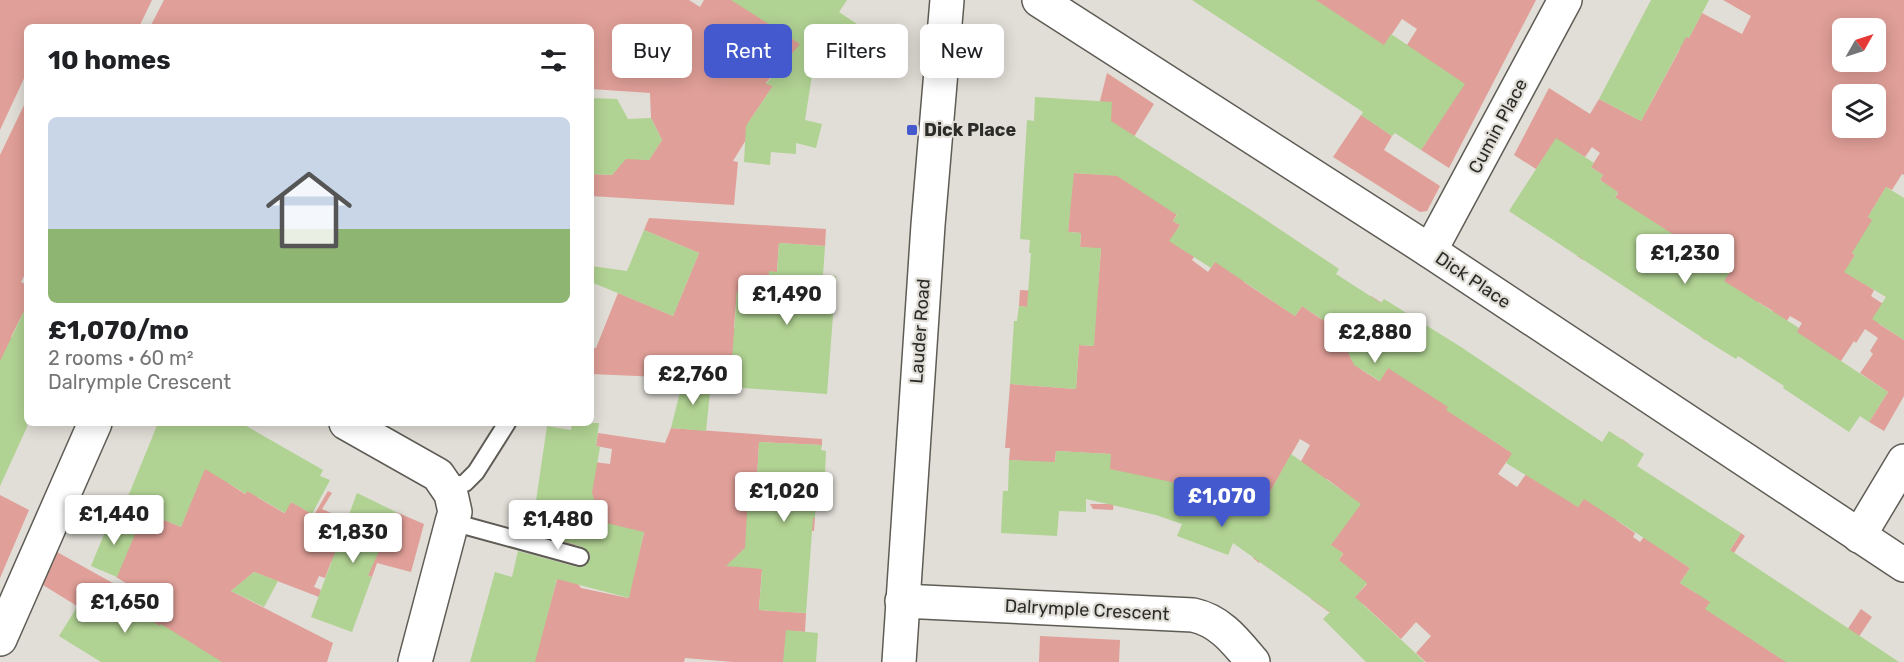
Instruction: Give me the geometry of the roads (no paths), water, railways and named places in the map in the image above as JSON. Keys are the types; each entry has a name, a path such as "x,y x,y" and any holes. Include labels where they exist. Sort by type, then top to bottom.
{"street":[{"name":"Lauder Road","path":"899,662 927,236 947,0"},
{"name":"Dick Place","path":"1040,0 1430,251 1904,565"},
{"name":"Cumin Place","path":"1430,251 1565,0"},
{"path":"0,639 94,426"},
{"path":"351,426 438,475 448,487 453,502 455,512 453,522 415,662"},
{"path":"1859,536 1904,461"},
{"name":"Dalrymple Crescent","path":"902,601 1193,615 1203,617 1220,626 1253,662"}],"lane":[{"path":"448,487 465,483 476,472 505,426"},
{"path":"453,522 580,557"}],"place":[{"name":"Dick Place","path":"912,130"}]}
